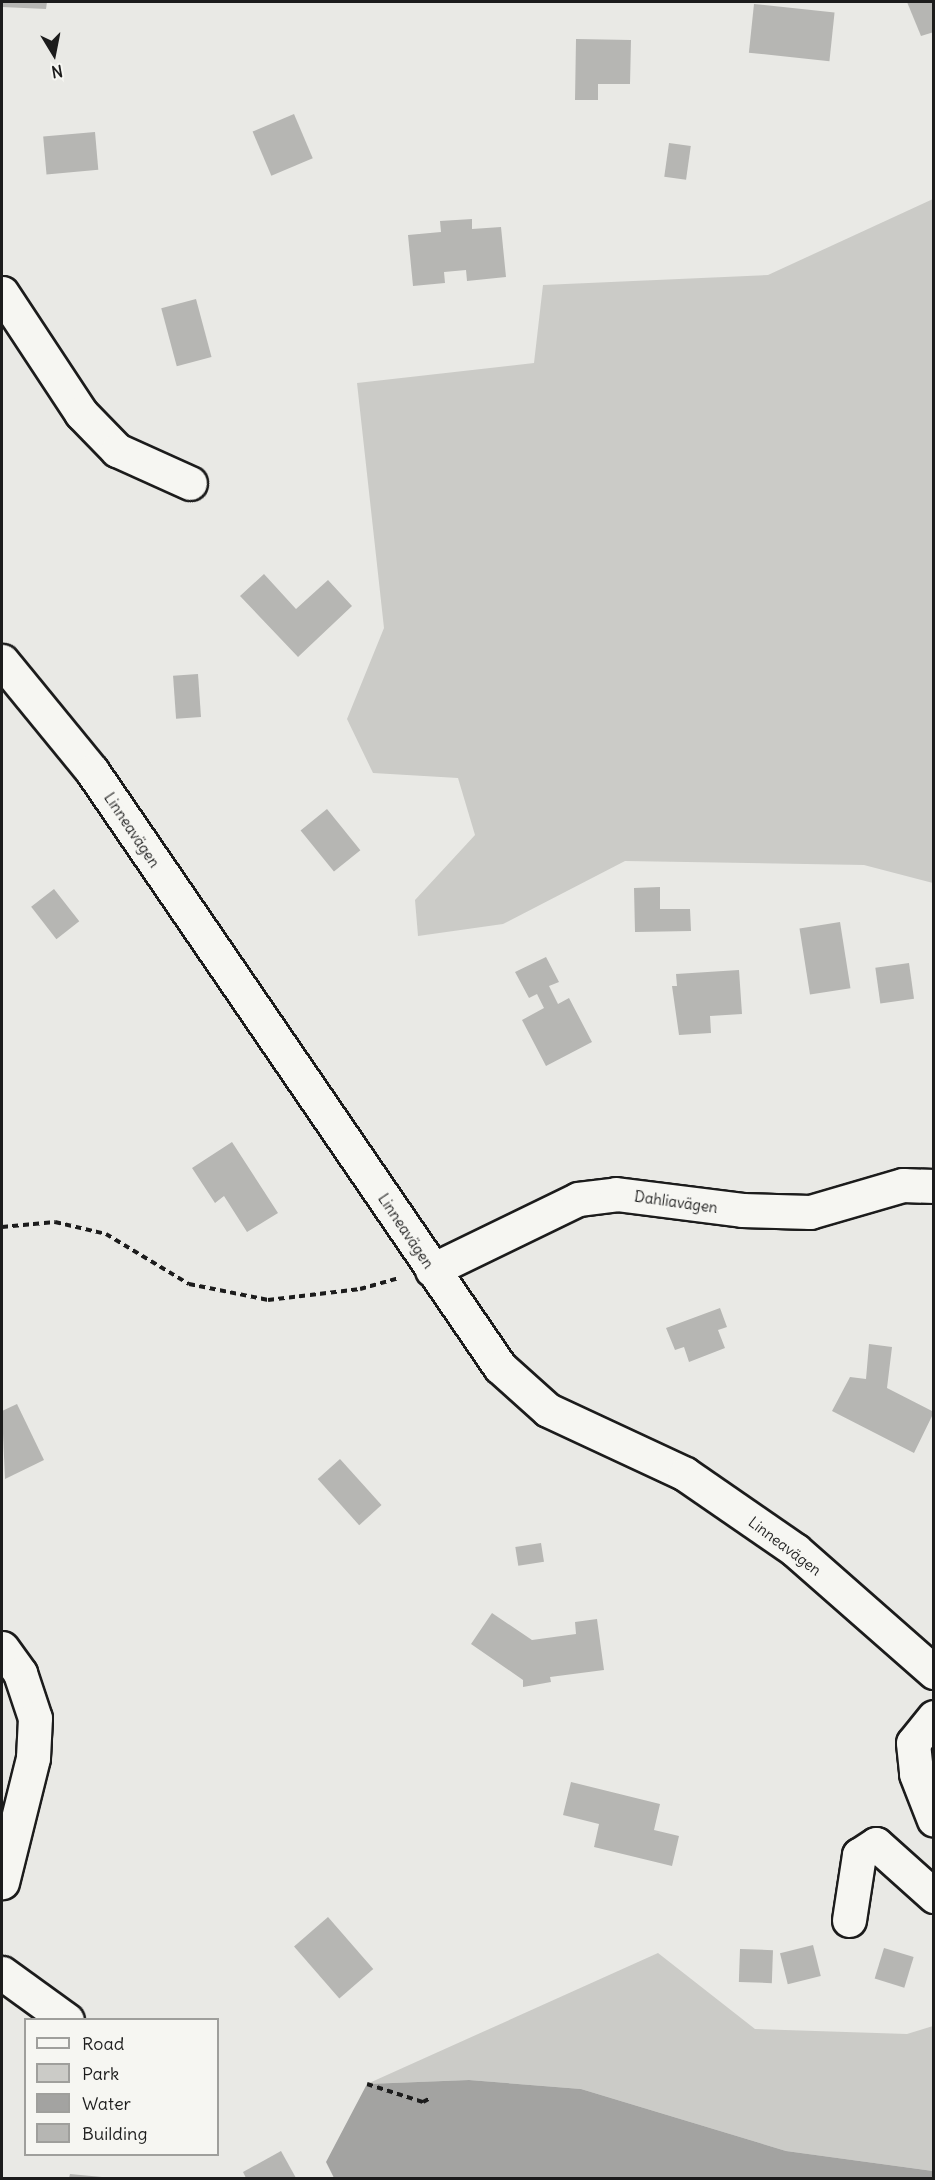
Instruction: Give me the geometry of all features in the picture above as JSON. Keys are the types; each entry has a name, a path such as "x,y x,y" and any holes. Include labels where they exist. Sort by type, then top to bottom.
{"street":[{"path":"2,293 81,413 117,450 190,483"},
{"name":"Linneavägen","path":"2,661 92,771 500,1367 548,1410 694,1480 795,1550 933,1672"},
{"name":"Dahliavägen","path":"432,1270 578,1199 616,1194 742,1210 810,1212 903,1185 933,1186"},
{"path":"2,1648 21,1673 35,1718 33,1758 2,1882"},
{"path":"933,1717 913,1743 916,1774 933,1820"},
{"path":"849,1920 859,1855 876,1844 933,1896"},
{"path":"2,1973 66,2018"}],"path":[{"path":"2,1227 55,1222 106,1234 189,1284 267,1300 360,1288 432,1270"},
{"path":"367,2084 423,2102 432,2097"}],"green space":[{"path":"933,199 933,883 864,865 625,861 503,924 418,936 415,900 475,835 458,778 373,773 347,719 384,628 357,383 534,363 543,285 768,275"},
{"path":"658,1953 755,2029 907,2034 933,2026 933,2171 786,2151 581,2089 469,2080 367,2084"}],"water":[{"path":"469,2080 581,2089 786,2151 933,2171 933,2178 334,2178 326,2162 367,2084"}],"building":[{"path":"2,2 47,2 46,9 2,7"},
{"path":"907,2 934,2 934,32 921,36"},
{"path":"754,4 835,12 829,61 749,53"},
{"path":"576,39 631,40 630,84 598,84 598,100 575,100"},
{"path":"294,114 313,158 271,176 253,132"},
{"path":"95,132 98,170 47,174 43,137"},
{"path":"669,143 691,146 686,180 664,177"},
{"path":"472,219 472,229 501,227 506,277 467,281 466,270 444,272 445,283 413,286 408,235 441,232 440,221"},
{"path":"196,299 212,357 177,366 161,308"},
{"path":"264,574 296,609 328,580 352,606 298,657 240,596"},
{"path":"198,674 201,717 176,719 173,676"},
{"path":"327,809 360,850 334,872 301,830"},
{"path":"660,887 660,909 690,909 691,931 635,932 634,888"},
{"path":"54,889 79,921 56,939 31,907"},
{"path":"840,922 850,988 810,995 800,928"},
{"path":"546,957 559,982 549,986 558,1004 569,998 592,1042 546,1066 522,1020 544,1008 537,994 529,998 515,972"},
{"path":"909,963 914,999 880,1003 875,968"},
{"path":"739,970 742,1014 710,1016 711,1033 679,1035 672,986 677,986 676,974"},
{"path":"232,1142 278,1213 247,1232 224,1196 215,1203 192,1168"},
{"path":"720,1308 727,1327 718,1330 725,1348 689,1362 684,1347 675,1350 666,1328"},
{"path":"869,1344 892,1347 887,1388 934,1412 914,1453 832,1411 850,1377 866,1379"},
{"path":"17,1404 44,1460 5,1479 2,1411"},
{"path":"340,1459 381,1505 359,1525 318,1479"},
{"path":"541,1543 544,1562 518,1566 515,1547"},
{"path":"492,1613 532,1640 576,1634 575,1622 597,1619 604,1670 550,1677 551,1682 523,1687 523,1680 471,1644"},
{"path":"571,1782 660,1804 654,1830 679,1836 672,1866 594,1847 599,1824 563,1815"},
{"path":"328,1917 373,1969 339,1999 294,1947"},
{"path":"813,1945 821,1976 788,1984 780,1953"},
{"path":"884,1948 914,1957 904,1988 875,1979"},
{"path":"740,1949 773,1950 772,1983 739,1982"},
{"path":"281,2151 296,2178 246,2178 243,2172"},
{"path":"70,2174 102,2177 69,2178"}]}
